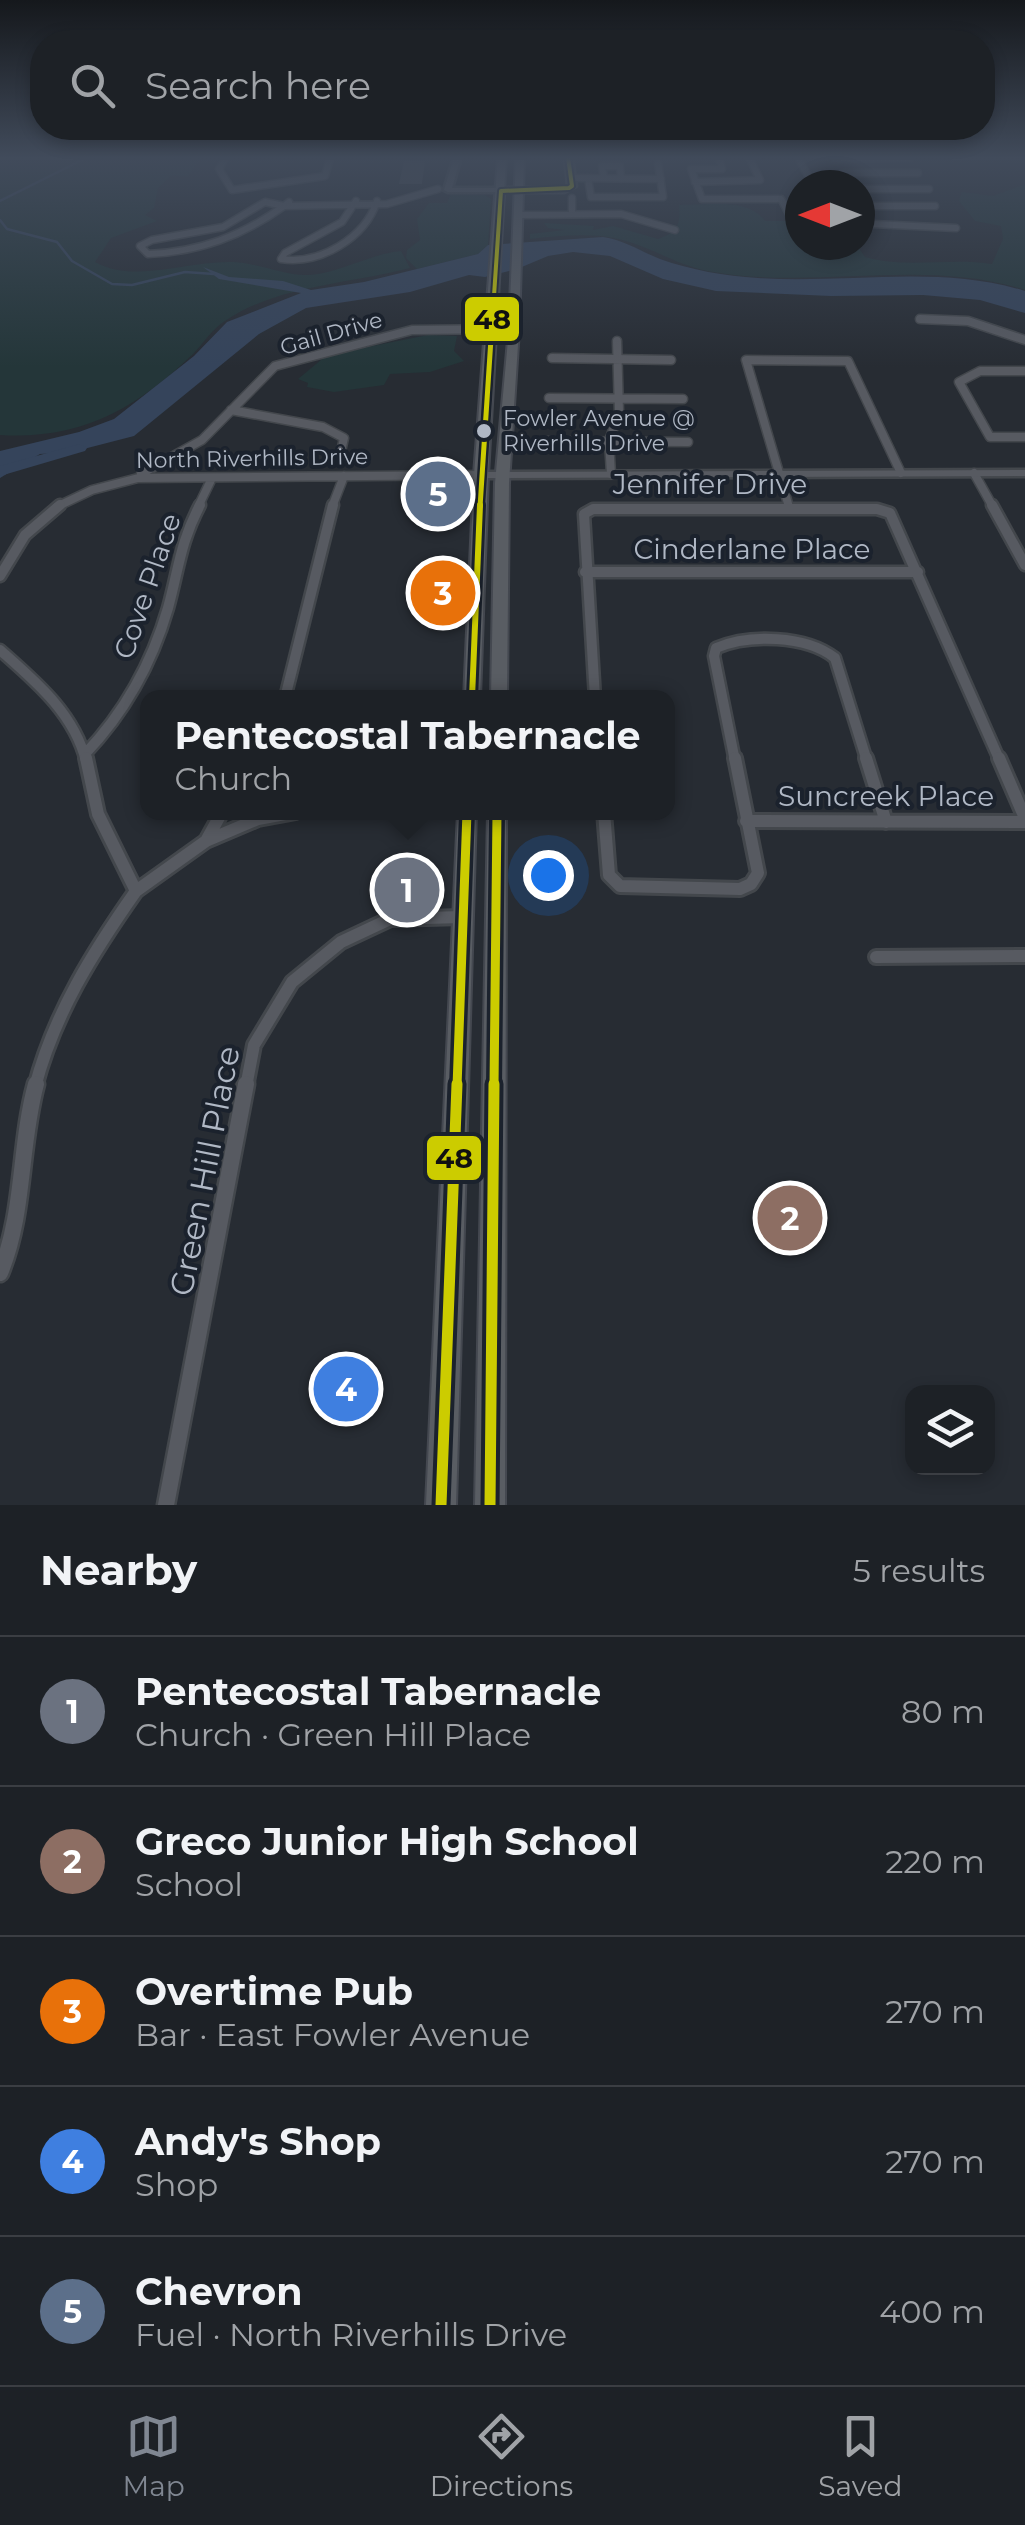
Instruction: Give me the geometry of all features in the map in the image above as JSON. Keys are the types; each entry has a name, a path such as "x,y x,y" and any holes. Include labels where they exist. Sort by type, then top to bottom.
{"main road":[{"path":"472,690 496,227"},
{"path":"498,690 502,475 518,227"},
{"path":"441,1505 467,820"},
{"path":"490,1505 497,820"}],"street":[{"path":"219,227 200,234 152,240 140,246 148,254 164,254 209,246 251,227"},
{"path":"332,227 284,253 281,259 294,263 317,258 362,227"},
{"path":"666,227 674,230"},
{"path":"940,227 956,228"},
{"path":"875,228 880,237"},
{"path":"325,231 348,237"},
{"path":"200,234 209,246"},
{"path":"920,319 968,321 1025,340"},
{"name":"Gail Drive","path":"138,478 202,440 264,374 304,357 412,330 514,329"},
{"path":"612,474 609,442 619,398 617,341"},
{"path":"552,358 671,360"},
{"path":"789,508 746,361 848,361 901,473"},
{"path":"1025,372 974,372 962,376 959,382 990,437 1025,437"},
{"path":"549,398 683,400"},
{"path":"230,410 323,426 344,438 340,456 334,460"},
{"path":"548,441 688,442"},
{"path":"974,473 1025,566"},
{"name":"North Riverhills Drive","path":"0,576 23,535 48,510 107,484 138,478 1025,473"},
{"path":"287,690 312,566 344,476"},
{"name":"Cove Place","path":"85,754 106,733 130,698 152,656 170,605 178,554 187,527 212,478"},
{"name":"Jennifer Drive","path":"594,690 581,520 593,509 877,509 890,513 896,521 918,572"},
{"name":"Cinderlane Place","path":"585,572 918,572"},
{"path":"918,572 1025,820"},
{"path":"605,820 609,875 620,886 740,890 751,884 758,873 714,656 716,648 728,643 809,644 825,648 835,658 886,822"},
{"path":"0,650 44,688 66,715 85,754 98,814 136,892"},
{"path":"206,841 218,820"},
{"path":"0,1273 17,1226 31,1100 75,980 136,892 206,841 258,820"},
{"name":"Suncreek Place","path":"746,821 1025,820"},
{"name":"Green Hill Place","path":"166,1505 254,1045 292,982 341,942 390,919 462,917"},
{"path":"876,956 1025,956"}],"shaded area":[{"path":"0,227 140,227 111,238 95,262 131,271 230,262 309,275 401,251 410,268 268,300 220,324 193,354 150,391 105,417 56,432 0,435"},
{"path":"418,227 489,227 488,245 478,254 417,269 406,258 407,250 420,240"},
{"path":"547,227 617,227 658,239 676,227 785,227 785,260 992,264 1003,239 1001,227 1025,227 1025,290 947,276 747,276 695,268 614,238 583,235 530,239 530,234 565,230"},
{"path":"428,335 457,336 454,351 464,361 430,372 390,374 384,385 334,392 307,387 308,383 298,379 327,355"}],"water":[{"path":"603,237 672,263 733,276 926,277 992,283 1025,291 1025,313 980,300 923,295 716,291 663,279 610,256 573,252 548,256 485,277 469,275 410,292 306,308 259,334 134,436 72,452 40,454 0,478 0,451 79,432 114,419 194,356 227,322 301,293 219,279 203,267 229,277 283,281 311,290 364,282 478,254 488,245"}],"waterway":[{"path":"6,227 57,242 72,261 112,284 132,285 185,272 214,274"},
{"path":"0,471 80,448"}],"transit line":[{"name":"48","path":"472,690 481,475 498,227"},
{"name":"48","path":"441,1505 467,820"},
{"name":"48","path":"490,1505 497,820"}],"place":[{"name":"Fowler Avenue @ Riverhills Drive","path":"484,431"},
{"name":"Chevron","path":"438,494"},
{"name":"Overtime Pub","path":"443,593"},
{"name":"Pentecostal Tabernacle","path":"407,890"},
{"name":"Greco Junior High School","path":"790,1218"},
{"name":"Andy's Shop","path":"346,1389"}]}
